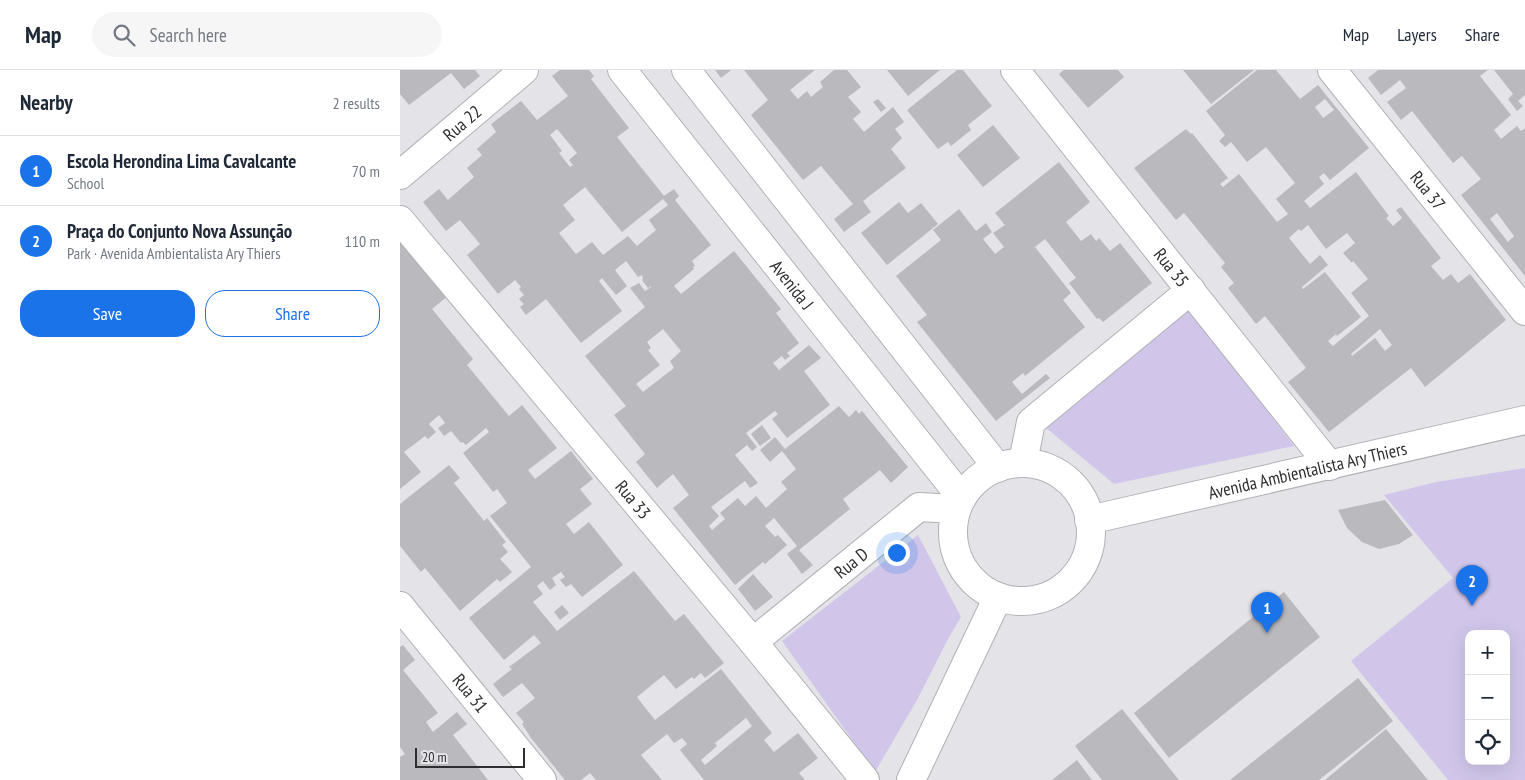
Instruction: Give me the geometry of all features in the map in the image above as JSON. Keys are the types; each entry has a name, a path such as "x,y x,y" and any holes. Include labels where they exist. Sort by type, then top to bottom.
{"street":[{"name":"Rua 22","path":"400,175 524,70"},
{"name":"Avenida J","path":"622,70 959,504"},
{"path":"686,70 1011,465"},
{"name":"Rua 35","path":"1014,70 1330,466"},
{"name":"Rua 37","path":"1332,70 1525,311"},
{"name":"Rua 33","path":"400,220 753,642 865,780"},
{"path":"1011,465 1031,422 1191,290"},
{"name":"Avenida Ambientalista Ary Thiers","path":"1089,520 1525,420"},
{"path":"1011,465 1044,466 1063,476 1078,492 1087,510 1091,531 1088,552 1078,571 1063,587 1044,597 1024,601 998,596 982,589 966,573 956,554 953,531 959,504 976,480 990,470 1011,465"},
{"name":"Rua D","path":"753,642 919,507 959,504"},
{"path":"911,780 998,596"},
{"name":"Rua 31","path":"400,606 542,780"}],"shaded area":[{"path":"1188,309 1294,446 1114,484 1045,427"},
{"path":"1525,468 1525,780 1448,780 1351,661 1453,578 1384,495 1436,482"},
{"path":"918,535 961,617 917,700 875,772 782,641"}],"building":[{"path":"400,70 475,70 480,76 464,89 451,73 409,105 400,94"},
{"path":"560,70 589,70 594,76 591,79 629,128 617,137 664,196 674,189 679,196 675,200 711,245 692,261 695,266 693,267 694,269 674,286 681,294 734,251 781,309 776,313 799,343 787,353 790,356 785,360 782,356 773,363 779,370 809,345 821,358 804,371 830,405 787,438 772,419 778,414 775,411 746,433 757,447 752,451 747,445 735,455 758,483 750,488 745,481 711,507 719,516 709,526 712,530 725,519 720,513 738,498 745,506 756,496 766,508 787,489 781,482 796,469 782,451 770,462 760,450 775,437 785,449 839,406 849,417 856,410 859,414 862,411 908,467 891,483 880,470 843,499 850,509 799,550 813,565 802,574 787,554 797,546 774,518 765,526 775,537 778,535 787,545 765,564 763,562 735,585 673,508 689,495 673,474 657,488 636,462 645,454 614,415 626,406 585,356 645,307 630,288 639,283 645,291 651,287 648,288 642,280 642,275 638,277 626,261 615,270 627,286 616,295 602,278 599,281 622,311 581,343 546,299 526,315 520,307 524,304 519,299 524,295 519,289 521,287 515,280 498,294 467,255 480,244 460,220 446,231 423,202 439,189 448,200 474,177 467,168 482,155 477,149 496,132 491,124 521,101 537,120 568,96 552,76","holes":["557,129 577,153 569,160 573,165 570,167 559,153 562,151 550,135","585,187 622,232 663,199 668,205 649,220 656,230 637,246 628,236 603,255 592,242 576,254 559,233 575,220 563,205","663,329 681,351 670,361 674,368 643,392 636,384 660,365 648,350 651,348 647,342"]},
{"path":"715,70 731,70 721,78"},
{"path":"744,70 815,70 790,90 798,99 807,91 811,97 823,87 820,82 834,70 847,70 861,87 848,97 861,112 853,119 864,132 893,107 904,122 895,129 902,138 891,149 906,168 863,201 871,212 844,232 834,219 853,204 821,166 803,180 751,115 768,100"},
{"path":"887,70 940,70 908,96"},
{"path":"957,70 963,70 992,106 968,125 971,130 951,146 948,142 938,149 907,110"},
{"path":"1064,70 1118,70 1124,77 1088,108 1059,74"},
{"path":"1183,70 1254,70 1211,104"},
{"path":"1257,70 1276,70 1300,99 1318,85 1369,148 1330,180 1324,173 1319,177 1324,184 1304,201 1310,208 1356,172 1389,216 1386,218 1393,226 1402,218 1396,210 1401,207 1441,258 1431,266 1443,280 1451,274 1458,283 1470,274 1506,320 1425,387 1411,368 1329,432 1288,382 1306,368 1265,316 1256,324 1228,288 1234,283 1221,267 1225,263 1184,213 1176,220 1134,168 1186,129 1192,133 1228,178 1220,184 1223,187 1239,174 1277,222 1288,214 1276,199 1295,183 1266,147 1247,162 1231,142 1225,147 1219,141 1225,135 1206,111","holes":["1325,99 1334,110 1323,118 1315,107","1308,225 1326,249 1347,233 1355,243 1343,253 1352,263 1353,261 1368,279 1351,293 1369,316 1333,346 1328,341 1361,317 1325,272 1303,289 1302,287 1328,265 1320,255 1310,264 1289,238 1299,229 1301,231","1380,329 1392,345 1385,351 1375,338 1352,356 1351,354"]},
{"path":"1378,70 1488,70 1480,76 1511,115 1494,130 1501,139 1517,126 1521,131 1525,128 1525,276 1461,195 1481,179 1462,156 1453,163 1412,111 1401,120 1387,102 1406,88 1400,80 1381,95 1368,78","holes":["1497,213 1514,236 1508,242 1490,219"]},
{"path":"1494,70 1525,70 1525,95 1518,101 1523,106 1517,111 1508,99 1513,94"},
{"path":"878,99 886,108 881,112 873,102"},
{"path":"993,125 1020,158 983,187 957,155"},
{"path":"1059,162 1090,202 1066,222 1081,241 1091,234 1096,241 1099,238 1110,251 1120,243 1152,283 1103,322 1099,318 1097,319 1069,283 1076,278 1045,239 1035,247 1071,293 1063,300 1085,327 1025,376 1023,373 1012,382 1022,394 1046,374 1050,378 996,421 917,322 927,315 896,276 941,240 933,230 959,209 976,231 986,223 992,232 983,239 995,254 1004,247 993,233 1005,225 995,213"},
{"path":"899,202 908,213 921,203 938,224 887,265 861,233"},
{"path":"400,237 448,296 432,309 473,359 467,365 509,416 522,405 557,448 528,470 535,479 571,451 593,479 580,489 592,504 566,524 574,534 589,522 623,565 582,597 571,584 566,587 560,580 565,577 561,572 552,578 556,585 550,590 543,581 537,586 543,594 533,602 557,631 634,571 675,621 684,614 724,663 705,678 701,673 676,689 664,675 637,697 655,720 721,669 772,733 764,740 774,752 798,733 818,758 799,773 805,780 704,780 680,750 687,744 682,738 674,743 667,734 641,755 662,780 596,780 590,773 581,780 565,780 531,738 522,724 524,722 516,713 535,698 522,683 503,697 493,684 512,669 509,667 541,643 534,635 504,660 469,618 531,567 490,516 507,503 497,489 493,492 463,453 489,432 486,428 466,445 463,442 461,443 451,431 444,436 438,428 445,423 439,415 429,424 436,432 428,439 425,436 404,452 421,472 400,489","holes":["746,718 752,726 705,765 701,760 717,746 715,743"]},
{"path":"762,425 771,438 760,446 751,434"},
{"path":"449,465 460,478 454,483 484,521 487,518 506,542 502,545 508,552 500,559 512,572 500,582 497,579 460,611 425,568 421,572 400,546 400,504"},
{"path":"1385,500 1413,535 1399,544 1379,549 1362,542 1347,528 1338,510"},
{"path":"753,574 773,597 755,611 738,589"},
{"path":"1284,592 1320,637 1169,758 1134,713"},
{"path":"562,605 569,613 560,620 554,612"},
{"path":"403,645 415,660 403,670 438,713 426,722 433,732 457,712 467,724 453,735 488,780 400,780 400,757 405,754 400,747 400,647"},
{"path":"1358,678 1393,721 1319,780 1230,780"},
{"path":"1122,709 1179,780 1102,780 1075,746"},
{"path":"1386,729 1428,780 1325,780"},
{"path":"1077,760 1092,780 1052,780"}],"place":[{"name":"Praça do Conjunto Nova Assunção","path":"1472,606"},
{"name":"Escola Herondina Lima Cavalcante","path":"1267,633"}]}
